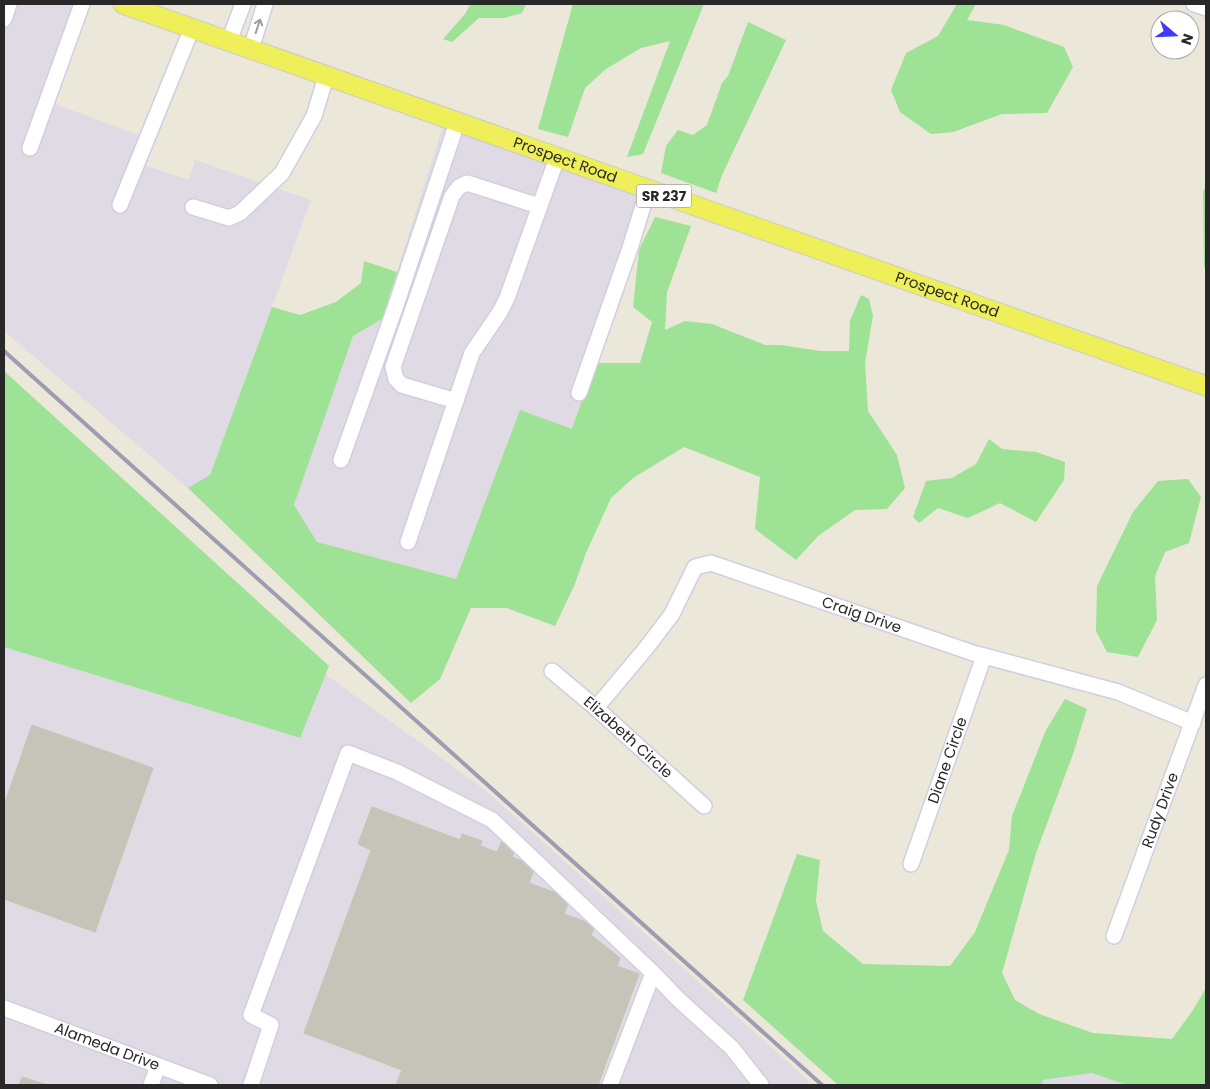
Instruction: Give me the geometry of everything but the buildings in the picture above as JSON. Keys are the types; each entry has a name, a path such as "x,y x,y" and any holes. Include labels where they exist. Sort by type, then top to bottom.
{"main road":[{"name":"Prospect Road","path":"123,4 1206,386"}],"street":[{"path":"4,19 9,4"},
{"path":"30,148 82,4"},
{"path":"229,41 243,4"},
{"path":"250,49 265,4"},
{"path":"1194,4 1206,8"},
{"path":"120,205 192,28"},
{"path":"192,207 230,218 240,213 270,185 282,173 314,116 326,77"},
{"path":"341,460 394,311 457,123"},
{"path":"408,542 472,353 500,312 507,298 557,158"},
{"path":"456,401 402,385 396,379 393,367 452,196 459,186 467,183 539,206"},
{"path":"579,393 630,248 648,190"},
{"name":"Craig Drive","path":"596,708 672,614 695,567 711,562 984,656 1118,692 1192,723"},
{"name":"Diane Circle","path":"911,864 984,656"},
{"name":"Elizabeth Circle","path":"552,671 596,708 704,806"},
{"name":"Rudy Drive","path":"1114,936 1206,685"},
{"path":"251,1085 271,1025 251,1015 348,752 397,772 492,820 678,999 732,1048 761,1085"},
{"path":"610,1085 652,973"},
{"name":"Alameda Drive","path":"4,1008 158,1066 186,1081 210,1085"},
{"path":"152,1085 158,1066"}],"shaded area":[{"path":"4,4 89,4 55,104 155,141 143,165 189,180 195,160 311,200 210,475 188,488 4,331"},
{"path":"443,126 651,200 572,429 520,411 456,579 316,542 294,505 353,336 382,319"},
{"path":"4,647 299,738 325,674 484,789 813,1085 4,1085"},
{"path":"1092,1073 1127,1085 1041,1085 1043,1080"}],"green space":[{"path":"470,4 526,4 522,13 505,18 479,18 452,42 443,39 466,13"},
{"path":"573,4 704,4 643,154 627,157 670,41 641,48 606,69 585,88 568,137 538,129"},
{"path":"957,4 976,4 967,20 1004,25 1064,47 1073,67 1047,113 1002,114 953,132 931,134 900,112 891,90 906,53 938,36"},
{"path":"748,22 786,40 722,175 716,193 661,173 666,146 678,130 693,135 707,125 722,83 728,76"},
{"path":"1206,187 1206,269 1204,267 1203,191"},
{"path":"655,217 691,226 667,292 665,330 685,321 712,324 765,345 781,345 820,351 849,351 850,321 861,295 869,299 873,316 865,363 868,411 897,455 905,488 887,509 855,510 818,536 796,560 755,529 760,477 684,447 633,478 611,498 555,626 507,608 471,608 440,679 411,703 188,488 210,475 272,307 300,315 336,302 361,283 364,261 397,272 382,319 353,336 294,505 317,542 456,579 520,410 572,429 595,363 640,363 652,322 633,307 639,250"},
{"path":"4,371 329,666 300,738 4,647"},
{"path":"989,439 1002,449 1036,452 1065,462 1064,480 1036,522 1000,503 968,518 938,508 919,523 913,517 926,481 952,478 976,464"},
{"path":"1188,479 1201,497 1189,543 1165,552 1155,576 1157,620 1138,657 1107,652 1096,631 1097,586 1133,512 1158,481"},
{"path":"1065,699 1087,709 1073,754 1036,853 1002,973 1015,1000 1039,1014 1093,1033 1172,1039 1206,988 1206,1085 1127,1085 1092,1073 1043,1080 1041,1085 838,1085 743,1000 797,854 820,860 816,901 823,931 863,964 950,966 975,932 1009,850 1012,816 1046,730"}],"railway":[{"path":"4,351 822,1085"}]}
